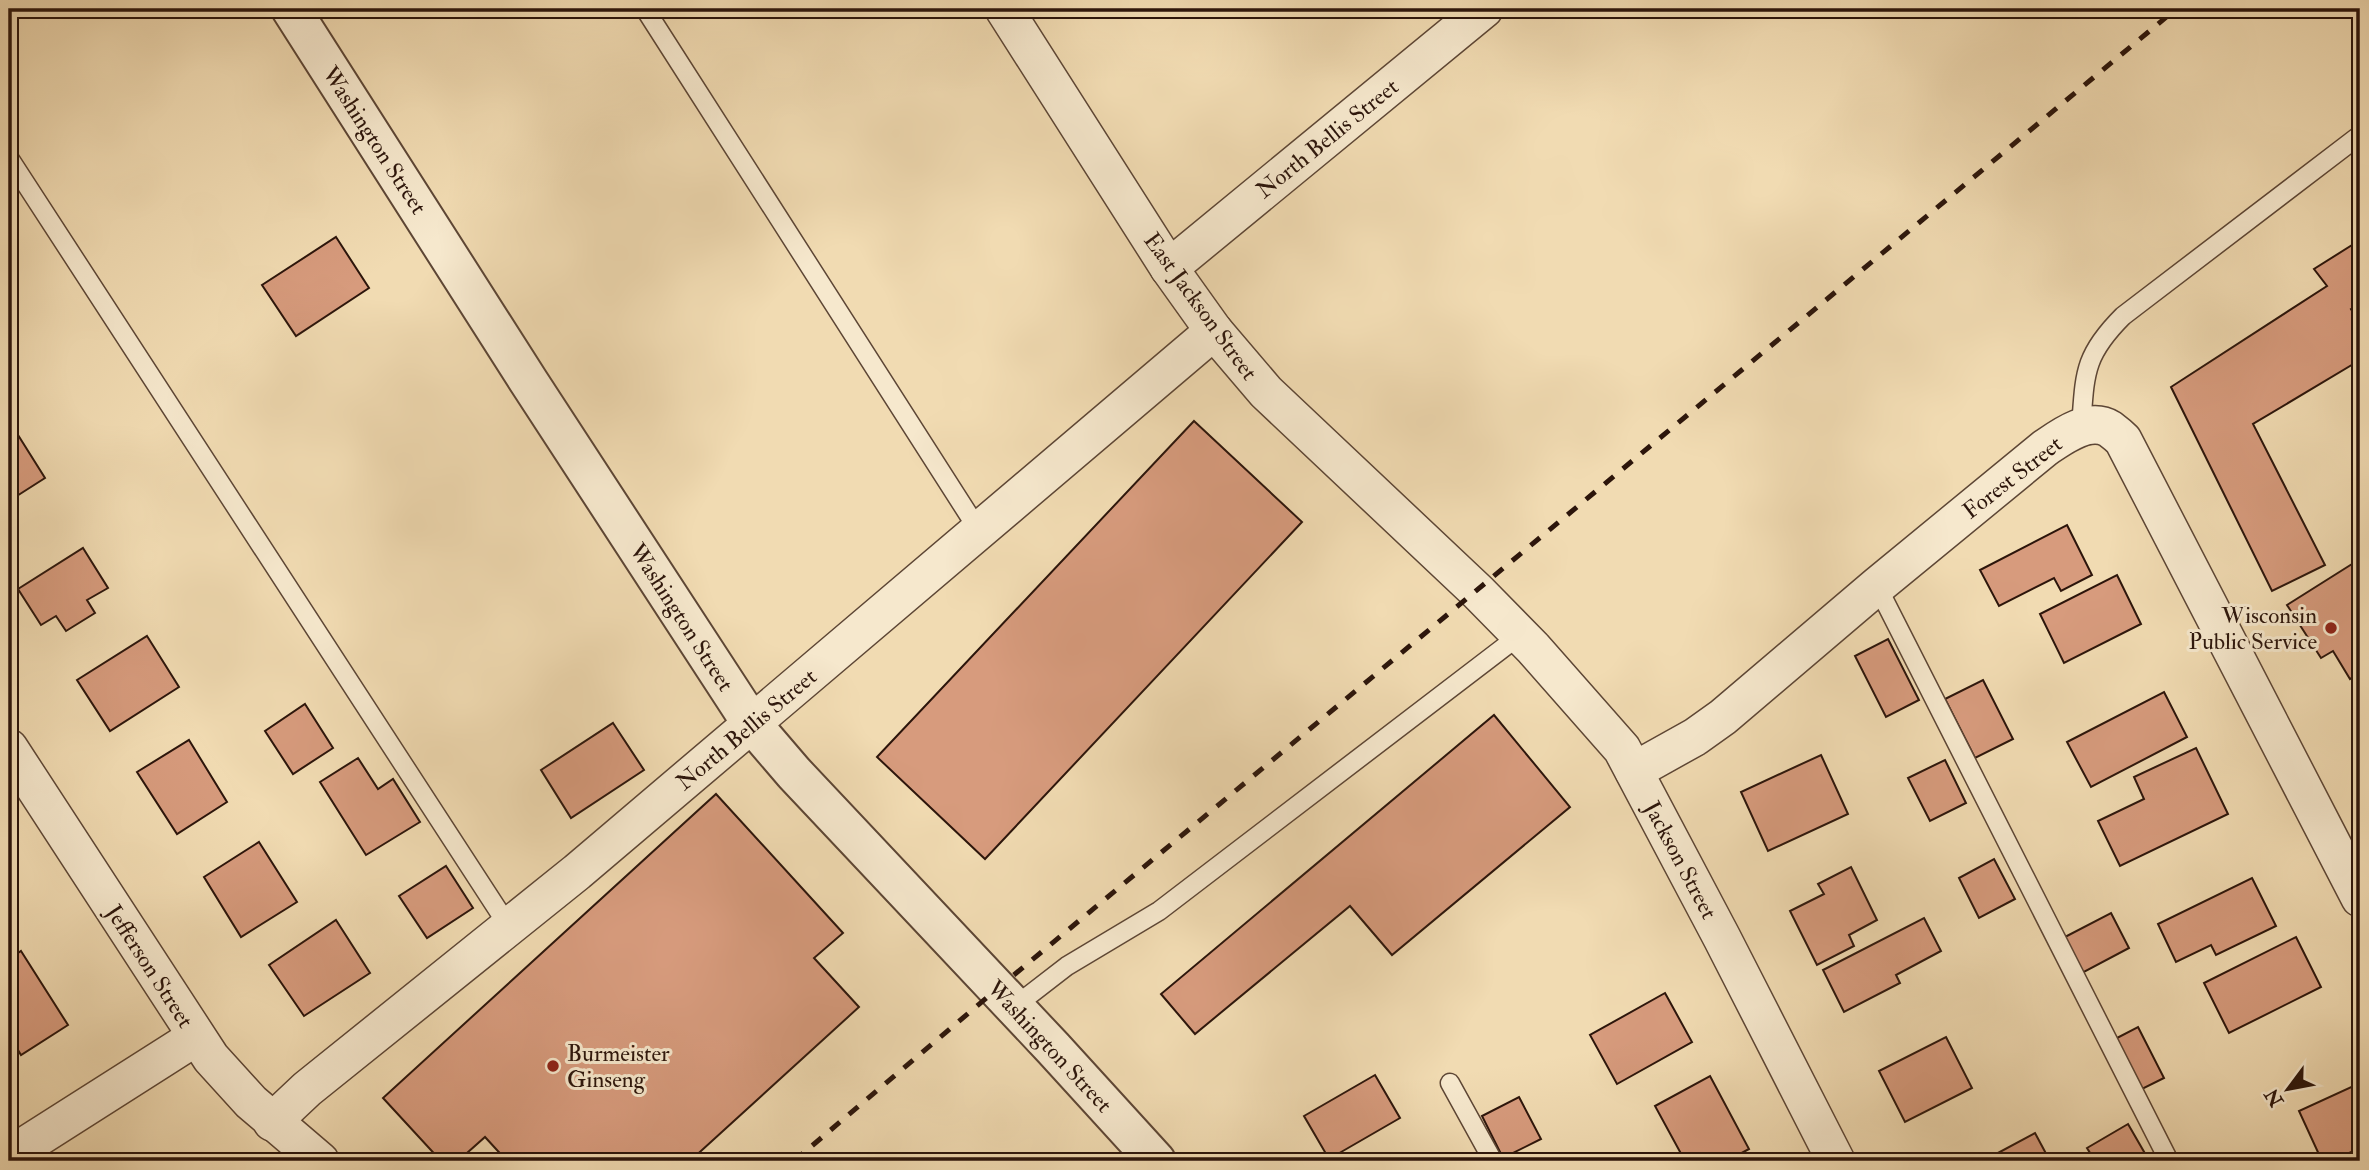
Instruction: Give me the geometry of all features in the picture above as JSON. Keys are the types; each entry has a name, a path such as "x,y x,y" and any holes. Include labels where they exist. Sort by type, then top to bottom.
{"street":[{"name":"Washington Street","path":"291,9 752,724 794,773 1014,1007 1151,1160"},
{"name":"East Jackson Street","path":"1004,9 1169,268 1214,331 1266,392 1478,592"},
{"name":"North Bellis Street","path":"1169,268 1484,9"},
{"name":"North Bellis Street","path":"272,1122 307,1089 509,927 752,724 1214,331"},
{"name":"Forest Street","path":"1634,771 1705,730 2034,456 2064,435 2081,428 2102,426 2109,428 2123,440 2360,898"},
{"name":"Jackson Street","path":"1478,592 1622,749 1836,1161"},
{"name":"Jefferson Street","path":"9,748 197,1037 230,1081 272,1122 320,1161"},
{"path":"9,1156 197,1037"}],"lane":[{"path":"645,9 979,531"},
{"path":"2081,428 2089,364 2096,346 2105,334 2134,308 2360,135"},
{"path":"9,158 509,927"},
{"path":"1877,586 2169,1161"},
{"path":"1014,1007 1067,966 1159,911 1520,635"},
{"path":"1450,1083 1493,1161"}],"building":[{"path":"336,237 369,288 296,336 262,285"},
{"path":"2360,240 2360,304 2351,309 2360,324 2360,360 2253,424 2325,565 2272,591 2171,387 2327,286 2314,269"},
{"path":"1194,421 1302,522 985,859 877,757"},
{"path":"13,427 45,478 9,501 9,429"},
{"path":"2067,525 2092,575 2061,591 2054,578 1999,606 1980,570"},
{"path":"83,548 108,588 87,600 95,613 66,631 56,616 41,625 18,589"},
{"name":"Wisconsin Public Service","path":"2360,559 2360,672 2350,679 2333,651 2321,658 2287,605"},
{"path":"2117,575 2141,624 2064,663 2040,614"},
{"path":"147,636 179,687 110,731 77,680"},
{"path":"1888,639 1919,700 1886,717 1855,656"},
{"path":"1983,680 2013,739 1975,758 1945,699"},
{"path":"2164,692 2187,737 2091,787 2067,742"},
{"path":"305,704 333,748 293,774 265,731"},
{"path":"1494,715 1570,807 1392,955 1350,906 1195,1034 1161,994"},
{"path":"613,723 644,770 571,818 541,770"},
{"path":"189,740 227,802 177,834 137,772"},
{"path":"2196,748 2228,814 2120,866 2098,821 2144,799 2134,777"},
{"path":"1821,755 1848,814 1768,851 1741,792"},
{"path":"358,758 378,789 393,779 420,822 366,855 320,782"},
{"path":"1945,760 1966,803 1930,821 1908,778"},
{"path":"716,794 843,933 814,958 859,1007 690,1161 507,1161 485,1137 458,1161 441,1161 383,1098"},
{"path":"259,842 297,902 241,937 204,877"},
{"path":"1994,859 2015,899 1979,918 1959,878"},
{"path":"446,866 473,908 427,938 399,896"},
{"path":"1851,867 1877,920 1849,935 1854,946 1817,965 1790,911 1824,894 1818,884"},
{"path":"2252,878 2276,926 2216,955 2211,945 2176,962 2158,924"},
{"path":"2111,913 2129,948 2082,973 2063,938"},
{"path":"1924,918 1941,951 1896,975 1900,983 1844,1012 1823,970"},
{"path":"336,920 370,973 304,1016 269,965"},
{"path":"2296,937 2321,987 2229,1033 2204,983"},
{"path":"21,951 68,1025 21,1055 9,1035 9,959"},
{"path":"1665,993 1692,1042 1617,1084 1590,1035"},
{"path":"2138,1027 2164,1078 2140,1090 2115,1039"},
{"path":"1946,1037 1972,1088 1905,1122 1879,1071"},
{"path":"1375,1075 1400,1118 1329,1159 1304,1116"},
{"path":"1710,1076 1749,1149 1727,1161 1685,1161 1655,1106"},
{"path":"2360,1083 2360,1148 2332,1161 2322,1161 2299,1111"},
{"path":"1519,1097 1541,1139 1503,1158 1482,1116"},
{"path":"2128,1124 2147,1157 2140,1161 2095,1161 2087,1148"},
{"path":"2035,1133 2050,1161 1983,1161"}],"railway":[{"path":"794,1161 997,989 2176,9"}],"place":[{"name":"Wisconsin Public Service","path":"2331,628"},
{"name":"Burmeister Ginseng","path":"553,1066"}]}
